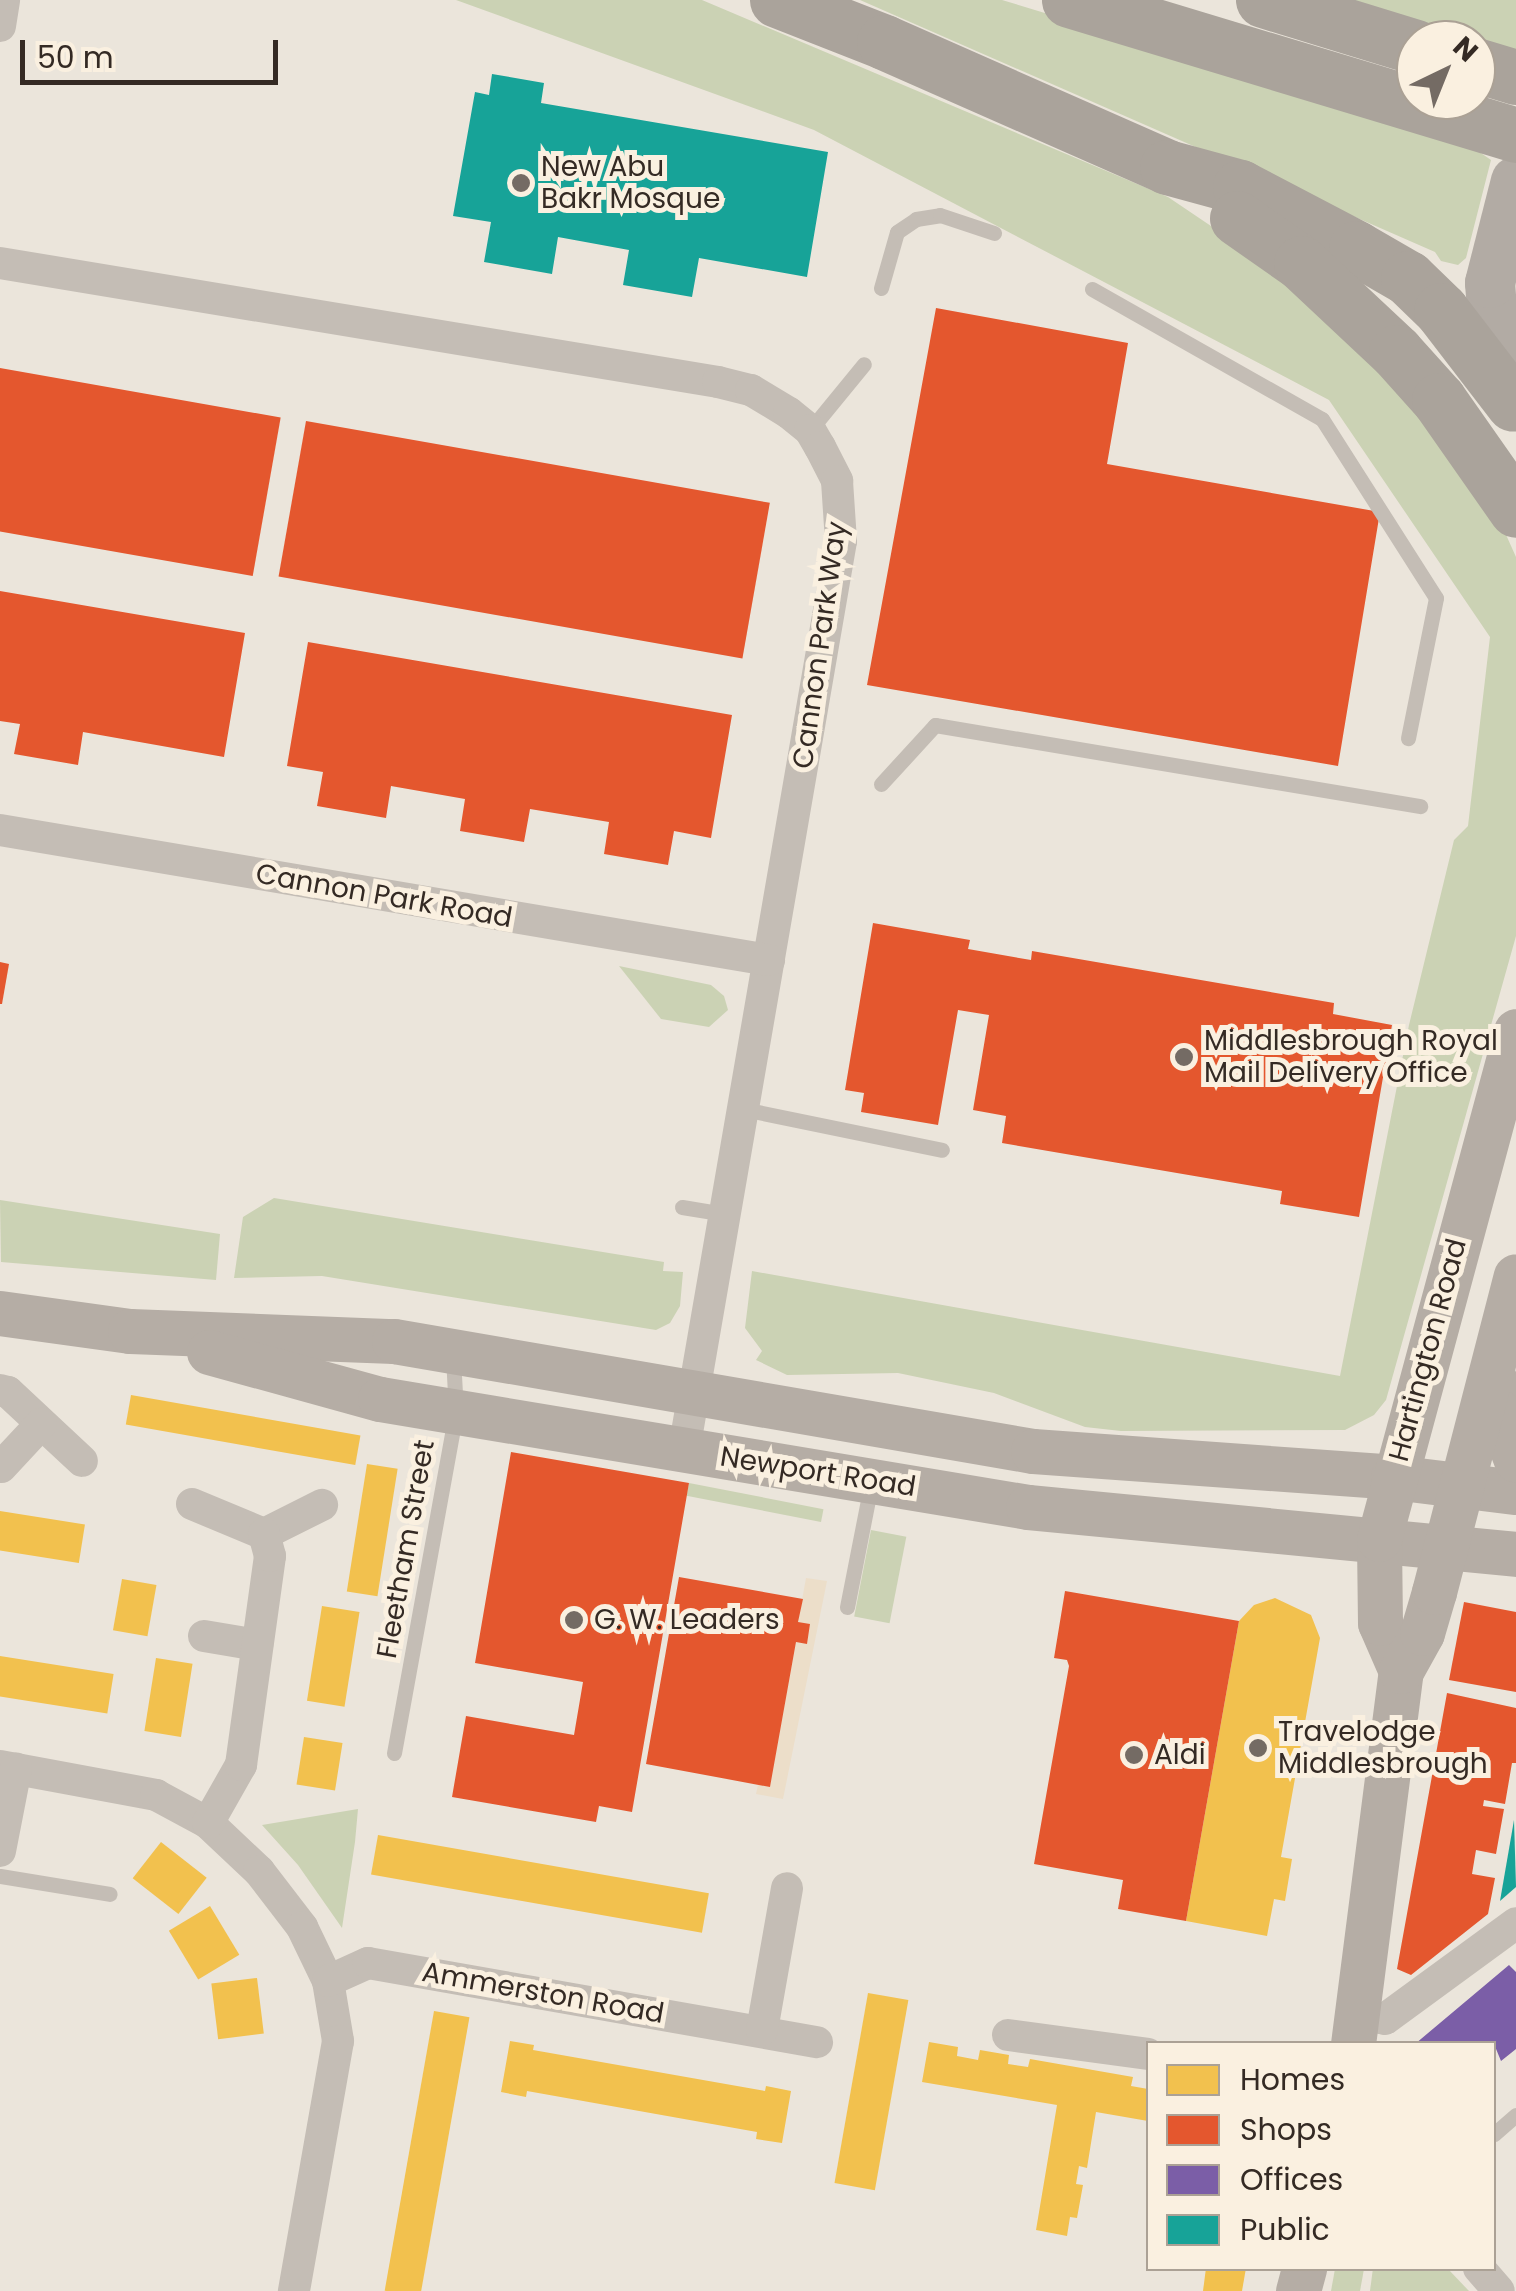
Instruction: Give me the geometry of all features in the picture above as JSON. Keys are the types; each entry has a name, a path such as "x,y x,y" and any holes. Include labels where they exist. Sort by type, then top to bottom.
{"highway":[{"path":"777,0 884,42 1166,167 1240,187 1408,278 1440,310 1514,407"},
{"path":"1069,0 1516,135"},
{"path":"1262,0 1396,41"},
{"path":"1166,167 1301,263 1396,352 1450,415 1516,510"}],"main road":[{"path":"1514,407 1496,358 1490,282 1496,246 1516,180"},
{"name":"Hartington Road","path":"1401,1671 1380,1623 1379,1539 1516,1031"},
{"path":"1355,2029 1401,1671 1422,1633 1516,1276"},
{"name":"Newport Road","path":"0,1312 130,1331 394,1341 1033,1451 1393,1477 1516,1492"},
{"name":"Newport Road","path":"130,1331 380,1399 1028,1508 1516,1554"},
{"path":"1497,1357 1496,1410 1516,1460"}],"street":[{"path":"0,26 4,0"},
{"name":"Cannon Park Way","path":"0,262 718,382 750,390 810,430 836,481 842,541 684,1450"},
{"name":"Cannon Park Road","path":"0,830 769,960"},
{"path":"0,1390 8,1392 82,1461"},
{"path":"1,1467 41,1424"},
{"path":"192,1504 264,1534 322,1505"},
{"path":"208,1823 241,1765 270,1556 264,1534"},
{"path":"204,1636 257,1645"},
{"path":"0,1850 8,1767 156,1795 208,1823 259,1872 302,1928 328,1981 338,2042 294,2291"},
{"path":"762,2030 787,1888"},
{"path":"1355,2029 1385,2019 1513,1931"},
{"name":"Ammerston Road","path":"328,1981 368,1963 817,2042"},
{"path":"1008,2035 1146,2054"},
{"path":"1482,2271 1500,2291"}],"lane":[{"path":"881,288 897,232 916,219 940,215 994,234"},
{"path":"1092,288 1322,420 1436,598 1408,738"},
{"path":"810,430 864,364"},
{"path":"881,784 935,725 1420,806"},
{"path":"743,1109 942,1150"},
{"path":"682,1207 725,1214"},
{"name":"Fleetham Street","path":"394,1753 456,1412 452,1352"},
{"path":"847,1607 872,1481"},
{"path":"0,1876 110,1894"},
{"path":"1496,2132 1516,2115"}],"green space":[{"path":"456,0 702,0 1168,197 1291,280 1374,356 1503,528 1516,557 1516,936 1386,1400 1374,1415 1345,1430 1121,1431 1085,1427 994,1393 898,1373 787,1375 756,1360 762,1351 745,1328 752,1271 1340,1376 1409,1025 1454,840 1468,826 1490,637 1329,400 814,130"},
{"path":"860,0 1002,0 1462,140 1491,160 1466,258 1458,265 1441,261 1435,252"},
{"path":"1344,0 1516,0 1516,51 1496,45 1496,20 1411,20"},
{"path":"619,966 711,985 724,996 728,1010 709,1027 661,1019"},
{"path":"274,1198 664,1262 663,1271 683,1272 680,1306 670,1323 656,1330 322,1276 234,1278 243,1217"},
{"path":"0,1200 220,1234 216,1280 1,1262"},
{"path":"689,1483 823,1509 821,1522 687,1496"},
{"path":"871,1530 906,1537 890,1623 854,1616"},
{"path":"358,1809 342,1928 298,1865 262,1825"},
{"path":"1335,2271 1364,2271 1360,2291 1331,2291"},
{"path":"1373,2271 1450,2271 1469,2291 1370,2291"}],"shaded area":[{"path":"806,1578 827,1581 783,1799 756,1794 758,1785 770,1786 796,1642 807,1643 810,1624 798,1622"}],"building: Homes":[{"path":"131,1395 360,1435 355,1465 126,1425"},
{"path":"367,1464 398,1469 377,1596 347,1591"},
{"path":"0,1511 85,1524 79,1563 0,1550"},
{"path":"122,1579 156,1585 147,1636 113,1630"},
{"name":"Travelodge Middlesbrough","path":"1275,1598 1311,1615 1320,1638 1281,1857 1292,1859 1285,1901 1274,1899 1267,1936 1186,1921 1239,1621 1254,1605"},
{"path":"322,1606 360,1612 345,1707 307,1701"},
{"path":"0,1656 114,1674 107,1713 0,1696"},
{"path":"156,1658 193,1664 181,1737 144,1731"},
{"path":"304,1737 343,1743 335,1791 296,1784"},
{"path":"378,1835 709,1893 702,1933 371,1874"},
{"path":"161,1842 207,1878 178,1914 133,1878"},
{"path":"210,1906 239,1955 198,1980 169,1931"},
{"path":"257,1978 264,2034 218,2039 211,1984"},
{"path":"868,1993 908,2000 875,2190 834,2183"},
{"path":"434,2011 469,2017 421,2291 385,2291"},
{"path":"510,2041 534,2045 533,2050 765,2091 766,2086 791,2091 782,2143 756,2139 757,2132 527,2091 526,2097 501,2092"},
{"path":"929,2042 958,2047 957,2056 978,2060 980,2050 1009,2055 1008,2064 1028,2067 1030,2059 1133,2077 1131,2086 1146,2089 1146,2121 1096,2112 1087,2168 1079,2166 1076,2184 1083,2185 1077,2218 1070,2217 1067,2236 1036,2230 1057,2105 922,2082"},
{"path":"1206,2271 1245,2271 1242,2291 1203,2291"}],"building: Shops":[{"path":"936,308 1128,343 1107,464 1380,512 1338,766 867,685"},
{"path":"0,368 281,417 253,576 0,531"},
{"path":"306,421 770,503 742,658 279,577"},
{"path":"0,591 245,633 224,757 83,732 78,765 14,754 20,724 0,721"},
{"path":"308,642 732,715 711,838 674,831 668,865 604,854 609,822 530,809 524,842 460,831 465,799 391,786 386,818 317,806 323,772 287,766"},
{"name":"Middlesbrough Royal Mail Delivery Office","path":"873,923 970,940 968,949 1031,960 1032,951 1334,1003 1333,1014 1392,1025 1359,1217 1280,1204 1282,1191 1002,1143 1006,1116 973,1110 989,1015 958,1010 938,1125 861,1112 864,1093 845,1090"},
{"path":"0,962 9,964 2,1004 0,1004"},
{"name":"G. W. Leaders","path":"511,1452 689,1483 632,1812 599,1806 596,1822 452,1797 466,1716 574,1735 583,1682 475,1663"},
{"path":"679,1577 803,1599 798,1622 810,1624 807,1644 796,1642 770,1787 646,1764"},
{"name":"Aldi","path":"1065,1591 1239,1621 1186,1921 1118,1909 1123,1880 1034,1864 1069,1666 1067,1660 1054,1658"},
{"path":"1464,1602 1516,1612 1516,1692 1449,1680"},
{"path":"1447,1693 1516,1708 1516,1763 1512,1763 1505,1804 1484,1800 1483,1806 1504,1809 1496,1854 1476,1850 1472,1874 1495,1878 1488,1914 1411,1975 1397,1969"}],"building: Offices":[{"path":"1509,1965 1516,1972 1516,2049 1501,2061 1496,2041 1419,2041"}],"building: Public":[{"path":"492,74 544,83 541,103 828,152 807,277 699,258 692,297 623,285 629,250 558,237 552,274 484,262 491,222 453,216 475,92 489,95"},
{"path":"1514,1820 1516,1887 1500,1901"}],"place":[{"name":"New Abu Bakr Mosque","path":"521,183"},
{"name":"Middlesbrough Royal Mail Delivery Office","path":"1184,1057"},
{"name":"G. W. Leaders","path":"574,1620"},
{"name":"Travelodge Middlesbrough","path":"1258,1748"},
{"name":"Aldi","path":"1134,1755"}]}
